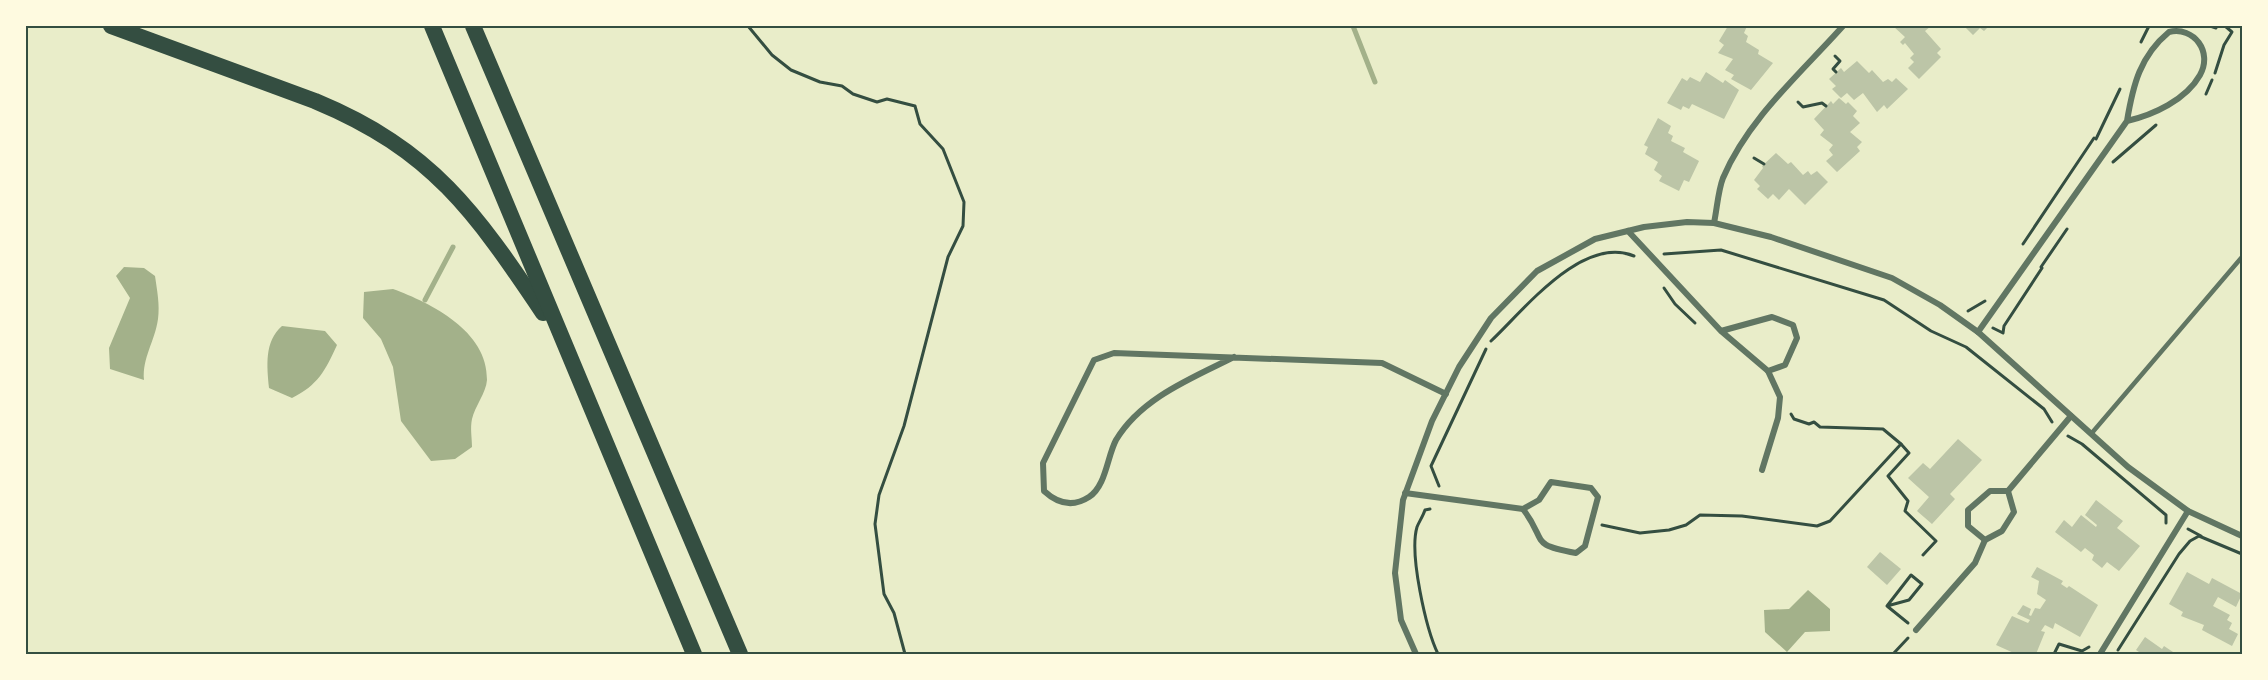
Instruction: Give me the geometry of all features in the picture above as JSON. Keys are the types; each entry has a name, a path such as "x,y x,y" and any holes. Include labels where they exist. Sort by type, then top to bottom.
{"highway":[{"path":"111,26 315,101 342,112 390,139 431,170 464,203 495,241 564,345"},
{"path":"432,26 694,654"},
{"path":"472,26 740,654"}],"street":[{"path":"1714,223 1722,180 1735,154 1761,117 1843,26"},
{"path":"1978,332 2127,120 2132,88 2144,58 2169,32 2184,31 2192,34 2198,39 2204,55 2200,75 2169,104 2149,116 2127,120"},
{"path":"1416,654 1401,620 1395,573 1405,493 1432,421 1459,367 1491,318 1537,271 1595,239 1628,231 1687,222 1714,223 1771,237 1892,278 1940,305 1978,332 2128,467 2188,511 2242,536"},
{"path":"1628,231 1721,331 1768,371 1780,397 1778,418 1762,470"},
{"path":"1721,331 1772,317 1793,325 1797,338 1785,365 1768,371"},
{"path":"1234,357 1193,377 1137,412 1116,441 1101,481 1091,496 1077,503 1056,502 1044,491 1042,463 1094,360 1114,353 1234,357 1382,363 1446,394"},
{"path":"2008,491 2071,416"},
{"path":"1405,493 1523,509 1539,500 1551,483 1591,488 1598,497 1585,546 1576,553 1547,547 1537,539 1531,520 1523,509"},
{"path":"1985,540 1968,526 1968,510 1990,491 2008,491"},
{"path":"1916,630 1975,563 1985,540 2002,531 2014,512 2008,491"},
{"path":"2100,654 2188,511"}],"lane":[{"path":"2091,434 2242,257"}],"path":[{"path":"748,26 766,49 790,70 820,82 842,86 853,94 877,102 887,99 915,106 920,124 943,149 964,202 963,226 948,257 930,318 904,426 879,495 875,524 884,594 894,613 905,654"},
{"path":"2210,26 2216,28"},
{"path":"2206,94 2224,45 2232,32 2225,26"},
{"path":"1835,56 1840,61 1833,69 1836,72"},
{"path":"1798,102 1803,107 1822,103 1826,106"},
{"path":"2110,165 2160,122"},
{"path":"2018,254 2094,138"},
{"path":"1754,158 1764,164"},
{"path":"1438,654 1431,639 1419,591 1417,528 1425,510 1436,508 1440,483 1434,476 1431,466 1490,342 1539,292 1596,254 1621,250 1636,257 1721,250 1884,300 1931,331 1966,347 2044,409 2058,431 2082,444 2166,515 2166,530"},
{"path":"1984,323 2003,333 2004,326 2042,268"},
{"path":"1962,320 1968,310 1984,302 1991,292"},
{"path":"1600,525 1640,533 1670,530 1686,525 1700,515 1742,516 1817,526 1830,521 1901,444 1909,453 1888,476 1908,501 1905,511 1936,541 1923,555"},
{"path":"2115,654 2179,554 2190,541 2199,536 2242,554"},
{"path":"1911,575 1922,584 1909,600 1887,606 1911,575"},
{"path":"1887,606 1916,630 1893,654"},
{"path":"2054,654 2059,644 2082,651 2092,646"}],"shaded area":[{"path":"124,267 144,268 155,276 158,319 145,364 144,380 110,369 109,348 130,298 116,276"},
{"path":"393,289 424,302 455,321 478,347 485,363 487,380 472,419 472,447 455,459 431,461 401,421 393,367 381,339 363,318 364,292"},
{"path":"282,326 325,331 337,345 320,376 308,388 292,398 269,388 267,363 269,347 276,332"},
{"path":"1808,590 1830,609 1830,631 1805,632 1787,652 1765,632 1764,610 1789,609"}],"building":[{"path":"1728,26 1747,26 1744,33 1748,36 1746,42 1759,50 1758,54 1773,63 1751,90 1731,79 1734,75 1725,70 1733,59 1718,53 1724,45 1719,41"},
{"path":"1893,26 1931,26 1925,31 1941,49 1937,53 1941,57 1919,79 1908,68 1914,62 1910,58 1914,54 1905,43 1903,45 1900,42 1905,37"},
{"path":"1964,26 1989,26 1984,31 1980,28 1973,35"},
{"path":"1857,61 1869,73 1872,70 1883,82 1888,79 1892,82 1896,78 1908,89 1887,109 1884,105 1877,112 1863,93 1854,100 1847,93 1841,98 1832,89 1836,86 1829,79 1841,68 1844,72"},
{"path":"1706,72 1723,83 1725,80 1739,90 1724,119 1692,104 1689,109 1683,106 1681,110 1667,103 1682,78 1687,81 1690,77 1700,82"},
{"path":"1839,98 1846,104 1848,102 1857,111 1853,116 1860,123 1850,132 1862,142 1857,147 1860,151 1837,172 1826,161 1833,155 1829,150 1833,145 1820,135 1824,130 1814,119 1831,101 1833,104"},
{"path":"1658,118 1671,126 1668,133 1673,136 1671,141 1685,148 1683,152 1699,161 1689,182 1684,180 1679,191 1659,181 1662,176 1654,170 1658,162 1645,154 1648,147 1644,145"},
{"path":"1776,153 1788,164 1791,162 1803,175 1808,171 1811,175 1817,171 1828,182 1805,205 1789,189 1779,200 1773,194 1768,199 1757,189 1760,186 1754,180 1763,168 1762,166"},
{"path":"1958,439 1982,460 1950,494 1955,499 1932,524 1917,511 1929,497 1908,478 1923,463 1930,469"},
{"path":"2096,500 2123,521 2117,528 2140,546 2119,571 2107,562 2102,568 2092,560 2094,555 2085,548 2081,552 2055,532 2064,520 2072,527 2081,515 2096,527 2097,525 2085,515"},
{"path":"1880,552 1901,569 1887,585 1867,567"},
{"path":"2037,567 2063,581 2061,584 2067,588 2069,586 2098,605 2080,637 2055,623 2053,629 2045,625 2041,631 2045,632 2036,654 2016,654 1996,645 2012,616 2028,623 2030,620 2017,614 2023,605 2031,609 2029,615 2031,616 2035,608 2040,609 2046,600 2037,594 2039,581 2031,577"},
{"path":"2187,572 2209,584 2212,578 2242,594 2236,607 2218,597 2213,606 2230,615 2227,620 2232,623 2229,629 2238,634 2232,646 2202,630 2204,625 2181,616 2183,612 2169,604"},
{"path":"2145,637 2162,649 2164,646 2176,654 2137,654 2139,652 2136,650"}],"waterway":[{"path":"1353,26 1375,82"},
{"path":"425,300 453,247"}]}
